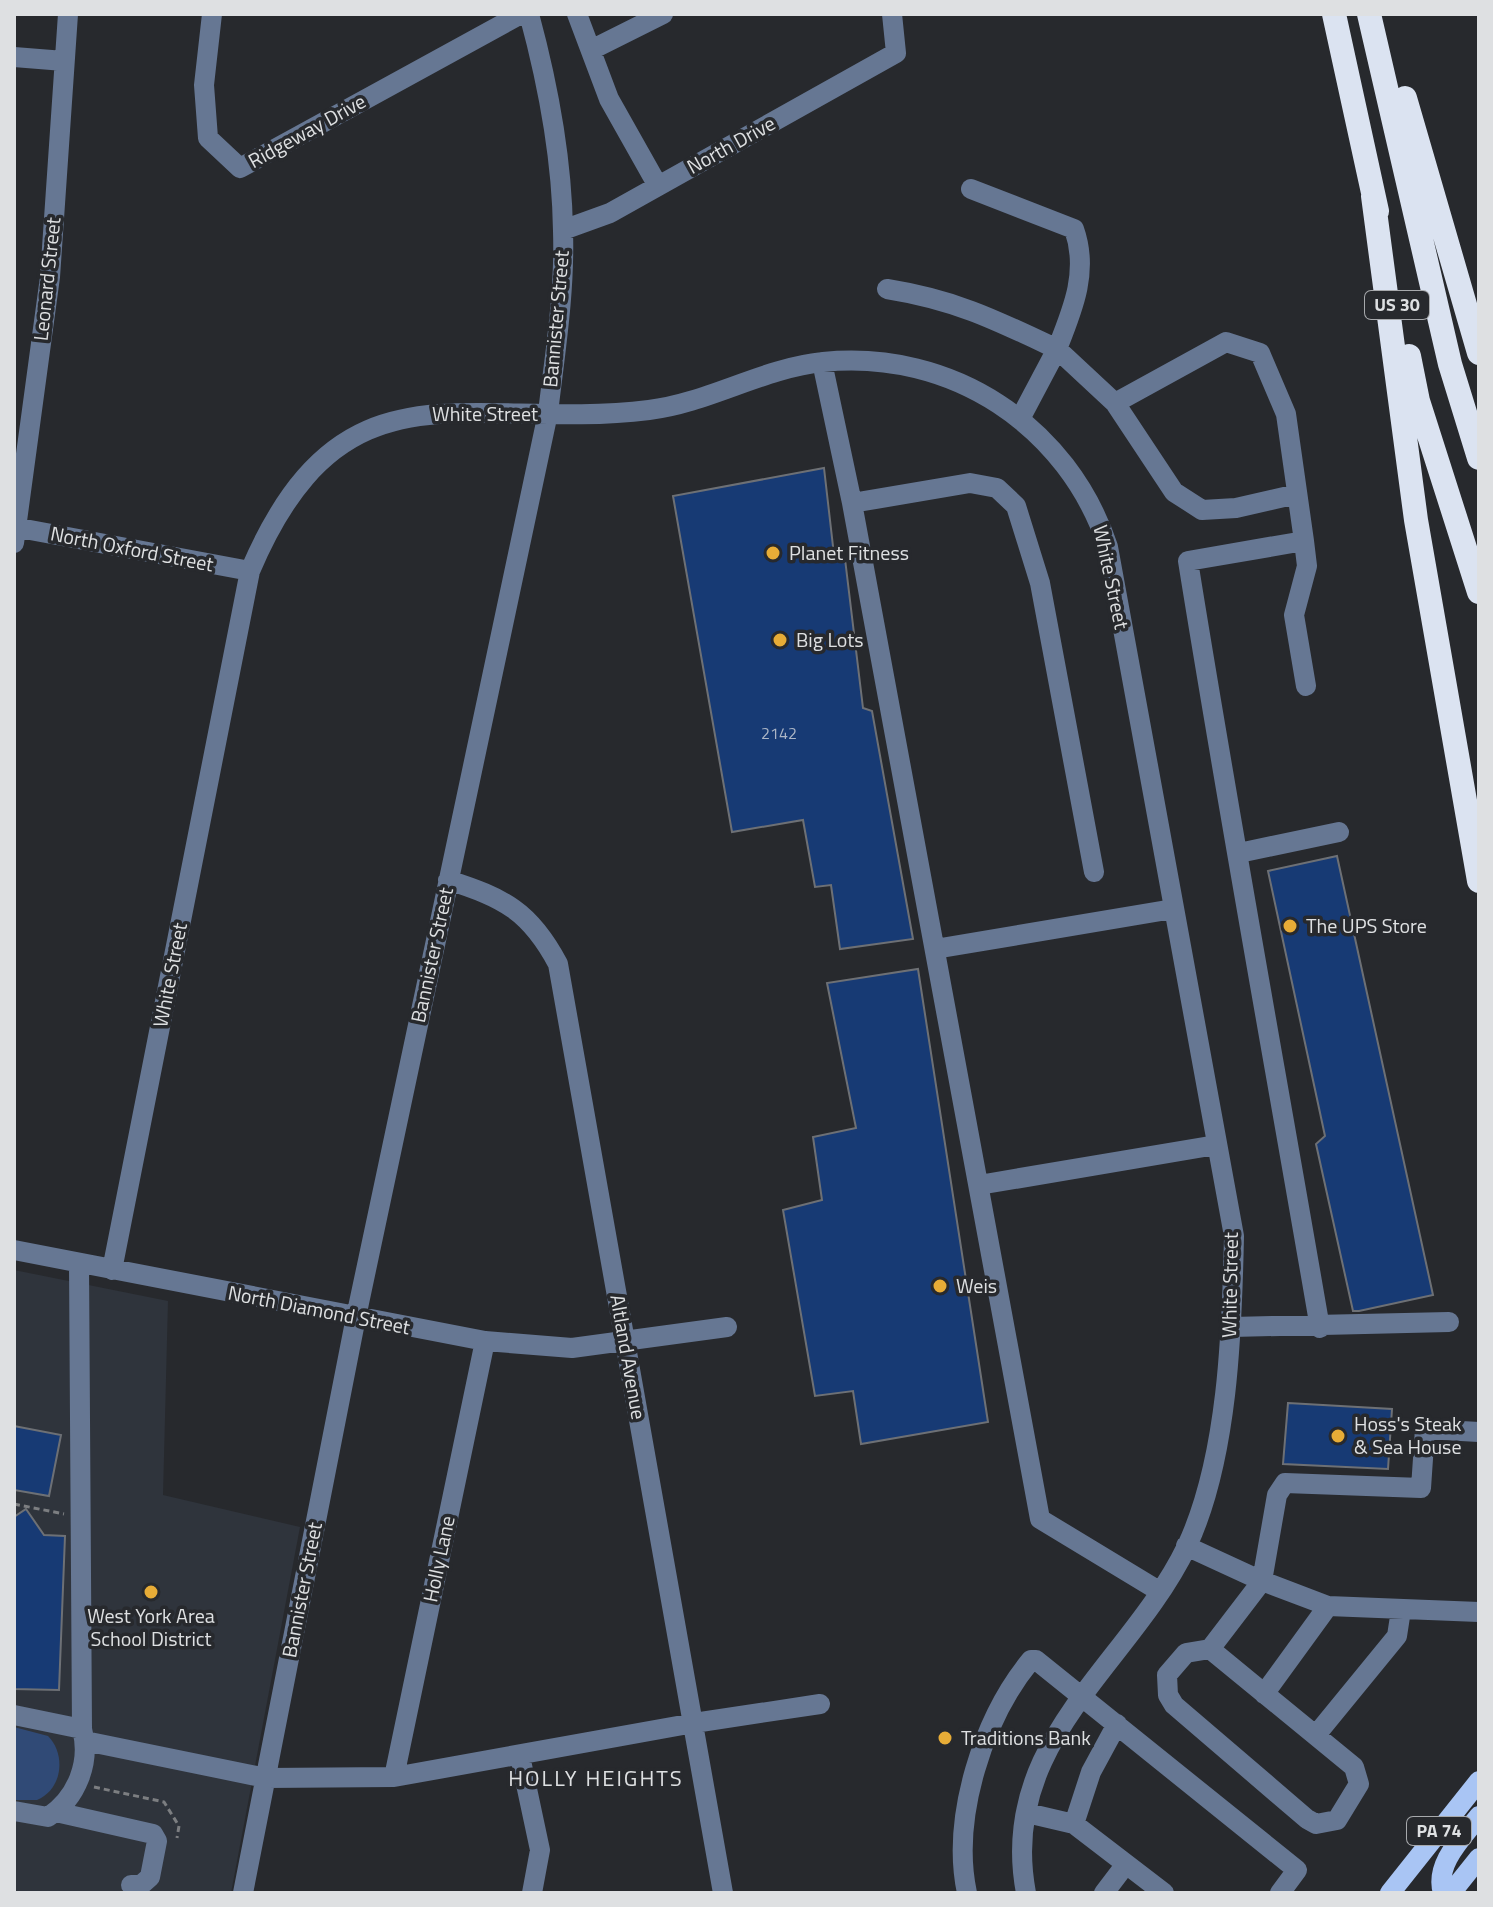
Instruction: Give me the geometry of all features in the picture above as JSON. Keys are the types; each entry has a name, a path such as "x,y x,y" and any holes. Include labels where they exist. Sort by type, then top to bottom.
{"highway":[{"name":"US 30","path":"1334,14 1418,401 1479,592"},
{"name":"US 30","path":"1369,14 1450,364 1479,458"},
{"path":"1382,14 1433,205 1479,353"},
{"path":"1373,196 1416,520 1479,881"}],"main road":[{"name":"PA 74","path":"1390,1893 1479,1781"},
{"path":"1443,1893 1444,1868 1452,1851 1479,1816"},
{"name":"PA 74","path":"1451,1893 1479,1858"}],"street":[{"name":"Leonard Street","path":"15,532 50,277 68,14"},
{"name":"Ridgeway Drive","path":"212,14 204,85 208,138 240,168 521,14"},
{"name":"Bannister Street","path":"243,1893 356,1317 548,413 561,293 563,230 556,142 543,65 529,14"},
{"path":"577,14 609,99 658,186"},
{"path":"591,50 663,14"},
{"name":"North Drive","path":"563,230 610,213 896,53 892,14"},
{"path":"14,57 64,61"},
{"path":"971,189 1074,229 1082,252 1079,285 1057,349 1021,417"},
{"path":"887,289 939,297 1057,349 1115,403 1174,492 1202,510 1236,508 1297,494"},
{"path":"1115,403 1226,342 1260,353 1286,414 1304,541 1307,566 1294,615 1306,686"},
{"name":"White Street","path":"112,1270 250,571 284,503 308,475 362,432 422,414 458,411 615,414 655,410 822,362 869,361 951,378 990,396 1021,417 1077,478 1097,514 1108,547 1234,1236 1232,1327 1221,1412 1205,1495 1186,1546 1159,1591 1081,1695 1049,1745 1037,1771 1027,1813 1023,1850 1026,1893"},
{"path":"822,362 852,503 1040,1519 1159,1591"},
{"path":"852,503 970,483 997,488 1009,495 1016,506 1040,583 1094,872"},
{"name":"North Oxford Street","path":"15,532 250,571"},
{"path":"1304,541 1188,561 1218,752 1239,853 1320,1328"},
{"path":"1239,853 1339,832"},
{"name":"Altland Avenue","path":"448,880 493,894 513,906 530,920 558,964 723,1893"},
{"path":"935,949 1173,909"},
{"path":"979,1185 1216,1145"},
{"name":"North Diamond Street","path":"14,1250 485,1341 572,1348 727,1327"},
{"path":"14,1811 48,1817 56,1812 76,1788 84,1764 79,1518 79,1263"},
{"path":"1232,1327 1320,1328 1449,1322"},
{"name":"Holly Lane","path":"394,1777 485,1341"},
{"path":"1210,1649 1262,1581 1277,1495 1285,1483 1421,1488 1425,1429 1479,1432"},
{"path":"1186,1546 1262,1581 1328,1606 1479,1612"},
{"path":"1264,1694 1328,1606"},
{"path":"1316,1735 1397,1636 1401,1610"},
{"path":"1197,1649 1210,1649 1354,1767 1359,1784 1337,1820 1328,1825 1307,1819 1174,1705 1168,1695 1167,1675 1178,1660 1197,1649"},
{"path":"967,1893 964,1878 966,1816 975,1771 1001,1704 1031,1660 1081,1695 1297,1870 1280,1893"},
{"path":"14,1715 84,1735 266,1778 394,1777 694,1723 820,1704"},
{"path":"1074,1824 1076,1808 1091,1772 1117,1724"},
{"path":"520,1756 540,1850 532,1893"},
{"path":"56,1812 153,1834 157,1841 150,1877 141,1885 131,1885"},
{"path":"1027,1813 1074,1824 1164,1893"},
{"path":"1104,1893 1126,1864"}],"path":[{"path":"14,1504 79,1518"}],"shaded area":[{"name":"West York Area School District","path":"14,1270 168,1301 163,1495 300,1527 231,1893 14,1893"},
{"path":"14,1727 48,1736 58,1752 57,1780 46,1795 37,1800 14,1800"}],"building":[{"path":"824,468 834,555 845,559 863,708 872,711 913,939 840,949 831,885 815,887 803,820 732,832 673,496"},
{"path":"1337,856 1433,1295 1359,1311 1353,1311 1316,1144 1325,1136 1268,871"},
{"path":"918,969 988,1422 861,1444 853,1391 815,1396 783,1210 822,1200 813,1137 856,1128 827,983"},
{"name":"Hoss's Steak & Sea House","path":"1288,1403 1392,1409 1388,1469 1283,1464"},
{"path":"14,1426 61,1435 49,1496 14,1490"},
{"path":"26,1509 44,1535 65,1536 59,1690 14,1689 14,1517"}],"place":[{"name":"Planet Fitness","path":"773,553"},
{"name":"Big Lots","path":"780,640"},
{"name":"The UPS Store","path":"1290,926"},
{"name":"Weis","path":"940,1286"},
{"name":"Hoss's Steak & Sea House","path":"1338,1436"},
{"name":"West York Area School District","path":"151,1592"},
{"name":"Traditions Bank","path":"945,1738"}],"district":[{"name":"HOLLY HEIGHTS","path":"596,1778"}]}
